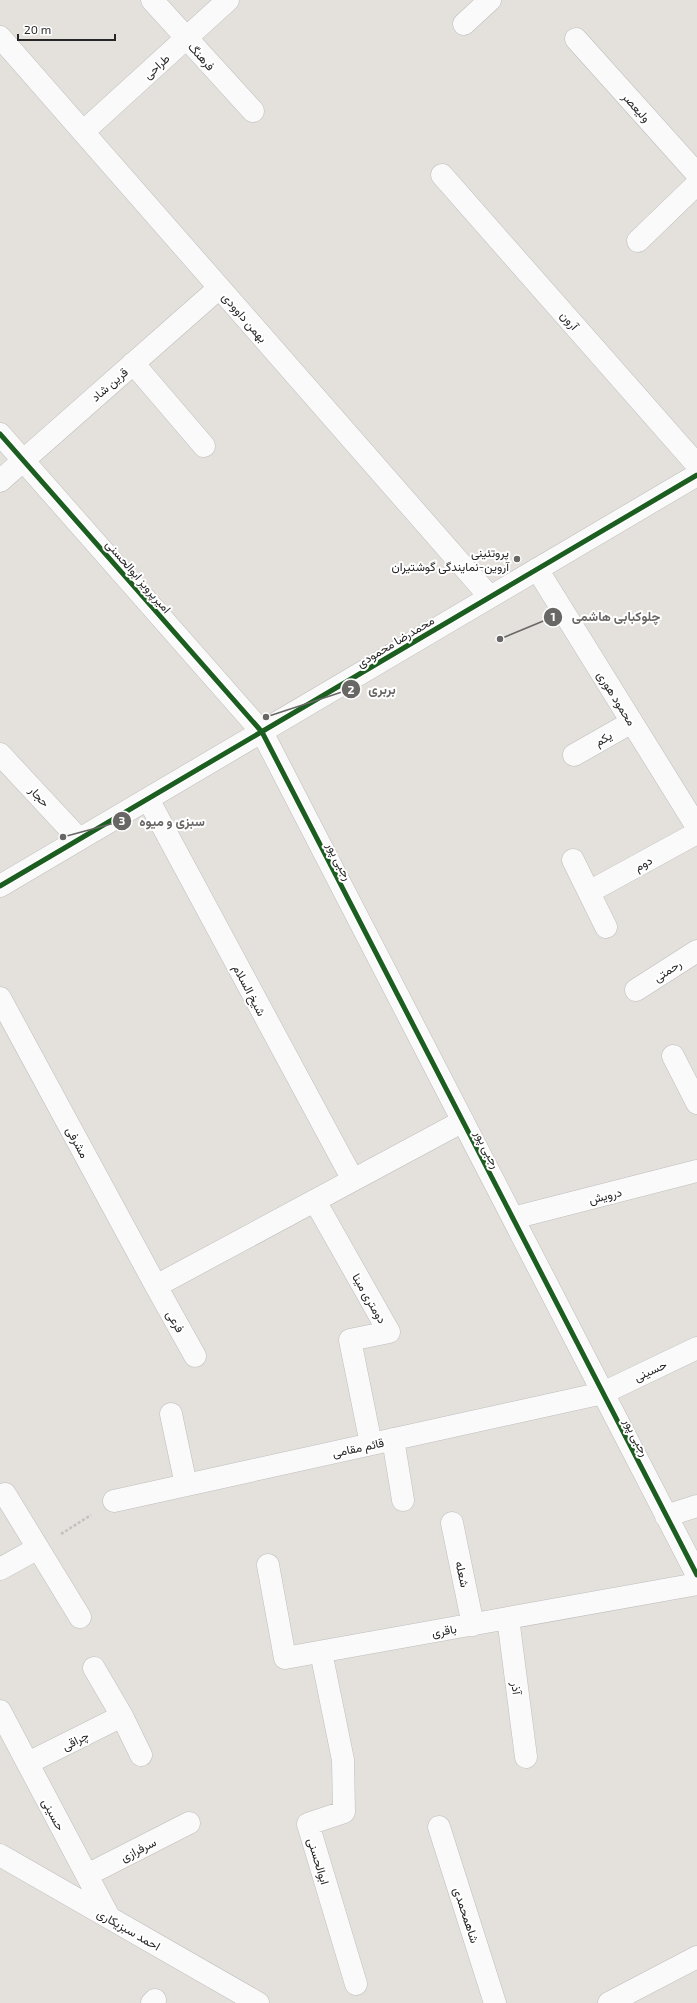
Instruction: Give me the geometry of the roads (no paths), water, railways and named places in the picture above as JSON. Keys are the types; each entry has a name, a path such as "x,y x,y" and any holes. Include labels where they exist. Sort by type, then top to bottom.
{"street":[{"name":"فرهنگ","path":"152,0 253,111"},
{"name":"طراحی","path":"83,132 228,0"},
{"path":"464,24 490,0"},
{"name":"بهمن داوودی","path":"1,40 490,597"},
{"name":"ولیعصر","path":"576,40 697,174"},
{"name":"آرون","path":"442,175 697,465"},
{"path":"638,241 697,184"},
{"name":"قرین شاد","path":"0,481 219,288"},
{"path":"133,363 204,446"},
{"name":"امیرپرویز ابوالحسنی","path":"0,434 262,732"},
{"name":"محمدرضا محمودی","path":"0,886 697,475"},
{"name":"محمود هوری","path":"537,569 697,827"},
{"name":"یکم","path":"574,755 632,722"},
{"name":"رجبی پور","path":"262,732 697,1575"},
{"name":"حجار","path":"0,754 79,839"},
{"name":"شیخ السلام","path":"148,799 353,1180"},
{"name":"دوم","path":"589,892 697,833"},
{"path":"573,860 606,927"},
{"name":"رحمتی","path":"636,990 697,951"},
{"name":"مشرفی","path":"0,998 156,1286"},
{"path":"673,1056 697,1104"},
{"path":"156,1286 463,1121"},
{"name":"درویش","path":"512,1218 697,1171"},
{"name":"دومتری مینا","path":"314,1201 389,1332 350,1340 370,1444"},
{"name":"فرعی","path":"156,1286 196,1356"},
{"name":"حسینی","path":"603,1393 697,1348"},
{"name":"قائم مقامی","path":"114,1501 603,1393"},
{"path":"171,1414 186,1485"},
{"path":"393,1439 403,1500"},
{"path":"5,1494 80,1617"},
{"path":"666,1516 697,1506"},
{"name":"شعله","path":"452,1523 473,1625"},
{"path":"0,1569 38,1548"},
{"name":"باقری","path":"268,1565 285,1658 697,1584"},
{"name":"آذر","path":"508,1618 526,1757"},
{"name":"ابوالحسنی","path":"321,1652 343,1760 344,1812 308,1824 356,1984"},
{"path":"94,1668 122,1716 141,1755"},
{"name":"حسینی","path":"0,1711 109,1917"},
{"name":"چراقی","path":"28,1763 122,1716"},
{"name":"سرفرازی","path":"87,1875 189,1823"},
{"name":"شاهمحمدی","path":"439,1826 495,2003"},
{"name":"احمد سبزیکاری","path":"0,1854 258,2003"},
{"path":"609,2003 633,1998 697,1957"}],"place":[{"name":"پروتئینی آروین-نمایندگی گوشتیران","path":"517,559"},
{"name":"چلوکبابی هاشمی","path":"500,639"},
{"name":"بربری","path":"266,717"},
{"name":"سبزی و میوه","path":"63,837"}]}
